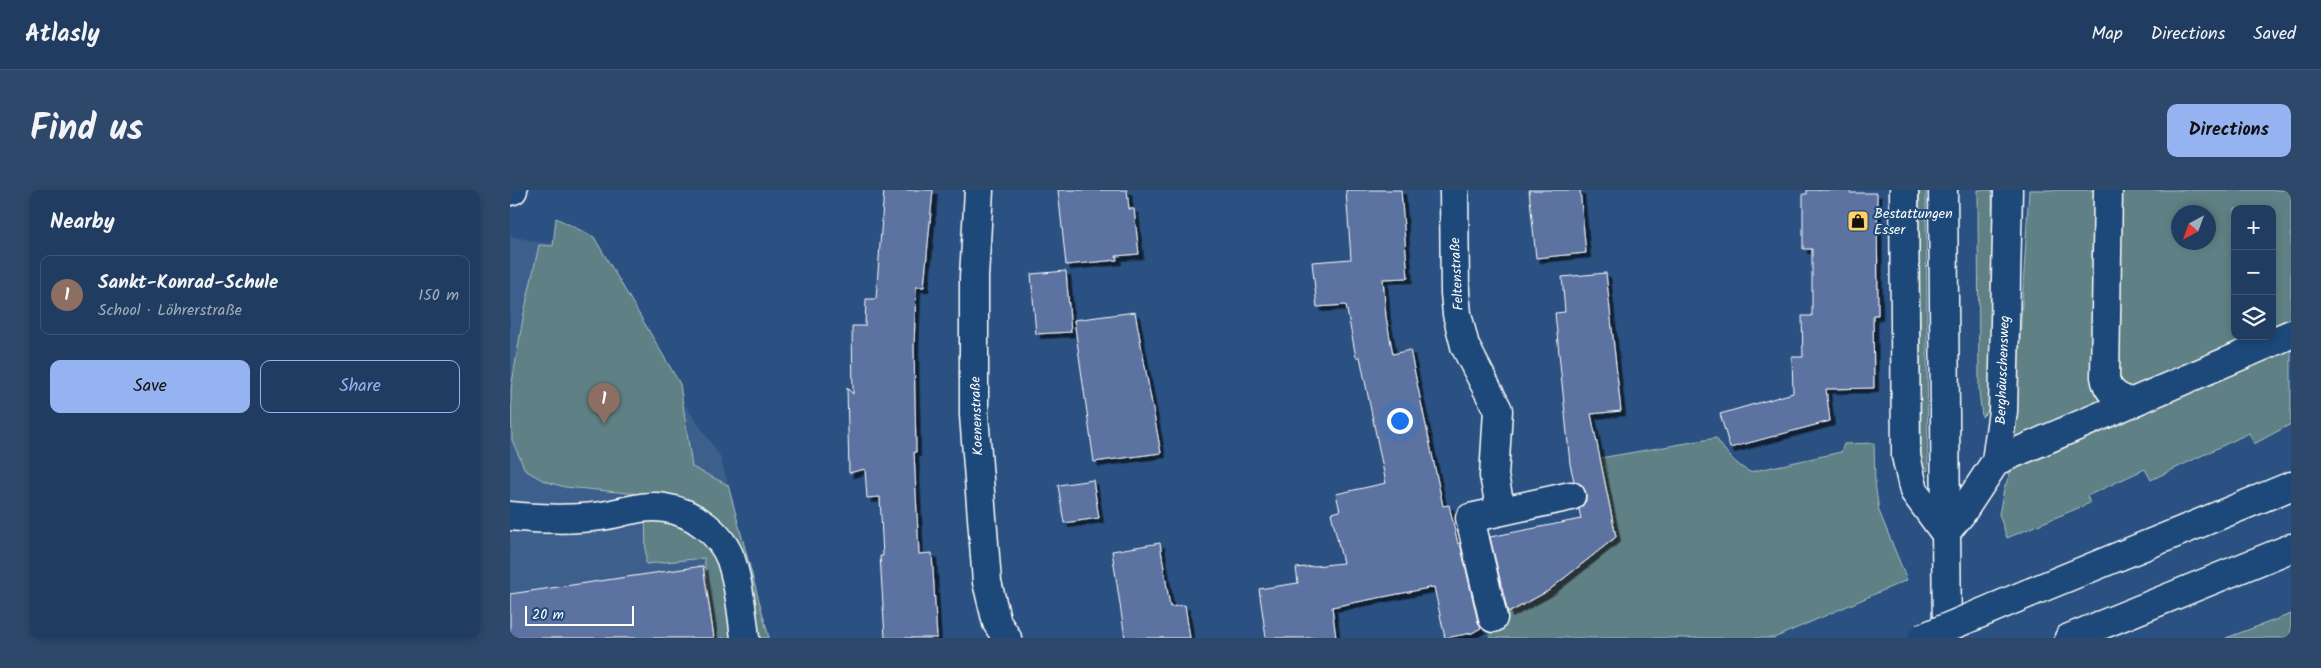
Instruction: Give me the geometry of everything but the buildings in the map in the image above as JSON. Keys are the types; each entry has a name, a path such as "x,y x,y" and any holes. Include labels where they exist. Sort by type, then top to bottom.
{"main road":[{"name":"Koenenstraße","path":"979,190 974,277 974,415 987,582 997,623 1006,638"},
{"name":"Feltenstraße","path":"1454,190 1454,293 1457,314 1472,361 1498,410 1494,476 1502,511"},
{"path":"1904,190 1906,456 1914,492 1945,534"},
{"path":"1943,190 1947,638"},
{"name":"Berghäuschensweg","path":"1945,534 1973,497 1996,461 2003,411 2008,190"},
{"path":"2108,190 2104,377 2107,386 2114,395 2132,403"},
{"path":"1996,461 2291,334"},
{"path":"1922,638 2291,486"},
{"path":"1493,618 1470,518 1571,496"},
{"path":"510,516 600,516 637,508 665,508 691,517 711,529 722,543 730,559 738,588 746,638"},
{"path":"2069,638 2291,548"}],"shaded area":[{"path":"510,236 539,242 599,246 677,393 720,456 770,638 510,638"}],"green space":[{"path":"1919,190 1926,190 1928,471 1922,469 1921,456"},
{"path":"1978,190 1992,190 1995,385 1992,407 1982,417 1979,391"},
{"path":"2029,190 2291,190 2291,424 2254,444 2249,433 2151,480 2145,469 2087,496 2090,503 2007,538 1999,514 2004,489 2012,468"},
{"path":"556,218 594,237 680,384 692,467 728,485 769,638 711,638 714,637 704,558 646,564 645,503 640,494 565,487 544,481 525,470 512,440 511,389 523,318 539,245 553,246"},
{"path":"1716,438 1735,461 1750,472 1841,452 1844,444 1874,443 1875,483 1879,511 1907,580 1774,638 1489,638 1495,622 1548,591 1616,537 1600,458"},
{"path":"2291,614 2291,638 2226,638"}],"place":[{"name":"Bestattungen Esser","path":"1858,221"},
{"name":"Sankt-Konrad-Schule","path":"604,424"}]}
